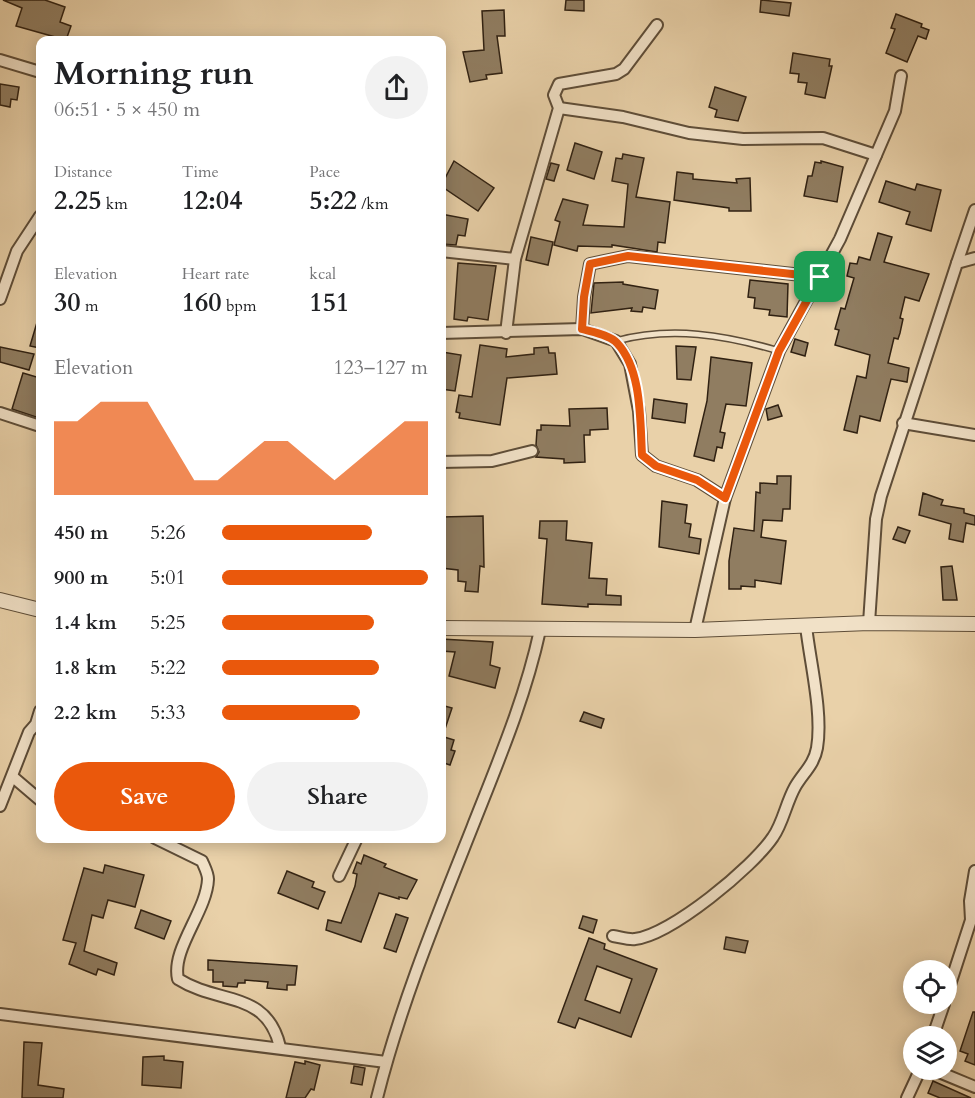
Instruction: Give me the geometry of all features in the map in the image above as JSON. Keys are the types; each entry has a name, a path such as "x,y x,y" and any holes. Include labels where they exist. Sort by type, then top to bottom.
{"street":[{"path":"506,333 515,259 559,108 554,95 559,84 616,74 624,69 657,25"},
{"path":"0,60 36,71"},
{"path":"695,630 725,498 779,351 840,239 896,111 901,76"},
{"path":"559,108 623,117 689,133 743,139 823,138 876,155"},
{"path":"869,623 876,519 903,423 975,210"},
{"path":"0,299 17,251 36,222"},
{"path":"446,251 515,259"},
{"path":"582,329 584,297 590,264 628,256 820,277"},
{"path":"957,264 975,258"},
{"path":"446,333 582,329 616,341 630,364 639,411 642,455 656,466 697,480 725,498"},
{"path":"0,413 36,425"},
{"path":"903,423 975,435"},
{"path":"446,462 492,461 532,452"},
{"path":"0,600 36,609"},
{"path":"446,628 695,630 869,623 975,624"},
{"path":"613,936 636,939 663,928 709,899 755,858 774,836 795,787 813,762 817,746 817,716 806,626"},
{"path":"377,1098 386,1062 528,682 540,630"},
{"path":"0,806 29,732 36,724"},
{"path":"13,777 36,797"},
{"path":"165,843 202,861 208,878 198,914 176,968 178,979 192,988 237,1000 262,1011 276,1029 280,1047"},
{"path":"339,876 355,843"},
{"path":"957,975 970,948 970,901 975,871"},
{"path":"0,1014 280,1047 386,1062"},
{"path":"907,1098 915,1080"},
{"path":"957,1080 975,1087"}],"lane":[{"path":"616,341 637,335 681,331 743,340 779,351"}],"building":[{"path":"3,0 45,0 65,7 60,22 71,26 67,36 52,36 16,26 22,8"},
{"path":"566,0 584,0 584,11 565,10"},
{"path":"761,0 791,3 789,16 760,12"},
{"path":"504,10 505,36 497,36 502,73 486,75 487,79 470,82 463,52 484,50 482,11"},
{"path":"896,14 922,24 921,27 929,30 926,39 918,36 907,62 886,53 895,29 891,28"},
{"path":"793,53 830,59 829,66 832,66 825,98 805,94 807,83 798,82 799,74 790,73"},
{"path":"0,84 19,87 17,100 11,99 10,107 0,105"},
{"path":"715,87 746,97 738,121 715,117 717,110 709,107"},
{"path":"575,143 602,152 594,179 567,170"},
{"path":"623,154 644,158 636,197 670,202 665,243 658,242 657,252 612,245 612,247 578,246 577,251 554,245 560,222 555,220 563,199 588,205 583,225 624,227 628,184 612,181 616,158 622,159"},
{"path":"454,161 494,188 478,211 446,189 446,176"},
{"path":"821,161 843,167 837,202 804,196 808,176 812,176 815,162 821,163"},
{"path":"551,163 559,165 554,181 546,179"},
{"path":"677,172 693,174 693,179 737,183 736,179 750,178 751,211 729,211 729,208 674,200"},
{"path":"886,181 915,190 917,184 941,190 931,231 906,224 910,212 879,202"},
{"path":"446,215 468,219 465,236 458,235 456,245 446,244"},
{"path":"878,233 892,237 884,262 929,274 919,301 905,297 900,318 903,319 900,333 898,339 894,338 888,363 909,368 907,382 891,379 880,421 860,416 857,433 844,430 857,376 866,378 870,355 835,345 839,330 835,329 841,308 845,309 854,278 847,276 850,263 857,264 859,257 870,260"},
{"path":"531,237 553,242 548,265 526,260"},
{"path":"458,263 496,266 488,320 468,317 467,321 454,319"},
{"path":"750,280 788,284 787,317 769,315 770,310 754,308 755,298 748,297"},
{"path":"623,282 623,284 658,290 655,309 643,307 642,312 631,311 632,308 591,313 594,283"},
{"path":"36,326 36,347 30,346"},
{"path":"795,339 808,343 805,356 791,352"},
{"path":"480,345 507,349 506,357 534,354 534,348 548,347 549,353 555,353 557,374 507,378 500,425 459,418 460,413 456,412 459,395 472,397"},
{"path":"676,346 696,347 691,380 677,379"},
{"path":"0,347 34,354 29,370 0,362"},
{"path":"446,353 461,355 455,391 446,390"},
{"path":"711,357 752,363 746,406 726,404 720,432 725,433 722,448 717,447 714,461 694,456 707,401"},
{"path":"23,373 36,377 36,417 12,409"},
{"path":"654,399 687,404 685,423 652,418"},
{"path":"778,405 782,416 768,420 766,409"},
{"path":"607,408 608,429 590,430 590,435 584,435 585,462 564,463 564,459 536,457 539,452 536,445 537,430 541,430 541,425 570,426 569,409"},
{"path":"777,476 791,476 790,509 783,509 782,521 763,520 761,537 786,541 781,584 755,580 755,587 741,586 741,589 729,589 729,561 734,528 754,531 756,492 760,493 760,483 777,484"},
{"path":"923,493 943,500 941,505 964,509 964,513 975,516 975,525 966,523 963,542 949,539 951,524 919,515"},
{"path":"662,501 687,505 685,523 691,524 689,537 701,539 699,554 659,547"},
{"path":"483,516 484,567 480,566 478,592 465,591 466,582 458,581 458,570 446,569 446,517"},
{"path":"540,521 567,521 566,540 592,543 589,578 607,579 606,595 621,596 621,605 588,604 588,607 542,604 547,539 539,538"},
{"path":"898,527 910,531 905,543 893,539"},
{"path":"952,566 957,600 943,600 941,567"},
{"path":"446,639 493,642 490,665 500,668 495,688 449,676 455,652 446,651"},
{"path":"446,706 452,708 446,726"},
{"path":"584,712 604,719 601,728 580,721"},
{"path":"446,738 454,740 451,750 455,751 450,765 446,764"},
{"path":"364,855 386,864 384,867 417,880 407,899 379,893 361,942 326,930 328,920 341,923 355,886 357,874 353,873 357,862 361,864"},
{"path":"105,865 144,875 135,907 108,900 103,918 92,915 84,951 117,963 114,975 98,969 96,975 69,964 76,943 63,940 84,868 103,873"},
{"path":"287,871 314,882 312,887 325,892 318,909 278,893"},
{"path":"141,910 171,921 164,939 135,928"},
{"path":"396,914 408,918 396,952 384,948"},
{"path":"583,916 597,920 593,933 579,928"},
{"path":"726,937 748,941 745,953 724,949"},
{"path":"589,938 605,944 604,949 657,969 631,1037 579,1018 575,1028 558,1022","holes":["597,966 632,979 620,1013 585,1000"]},
{"path":"208,960 297,966 295,985 287,985 287,990 267,988 268,982 245,980 245,983 238,983 237,987 223,986 223,982 213,982 213,970 208,970"},
{"path":"973,1012 975,1012 975,1065 965,1061 968,1054 960,1051"},
{"path":"24,1042 42,1043 38,1085 64,1089 63,1098 22,1098"},
{"path":"164,1056 164,1060 183,1062 181,1088 142,1085 143,1057"},
{"path":"305,1061 320,1065 314,1090 311,1089 305,1098 286,1098 295,1062 305,1064"},
{"path":"354,1066 365,1068 362,1085 351,1083"},
{"path":"933,1081 971,1098 940,1098 928,1093"}],"route":[{"path":"628,256 820,277 779,351 725,498 697,480 656,466 642,455 639,411 630,364 616,341 582,329 584,297 590,264 628,256"}]}
